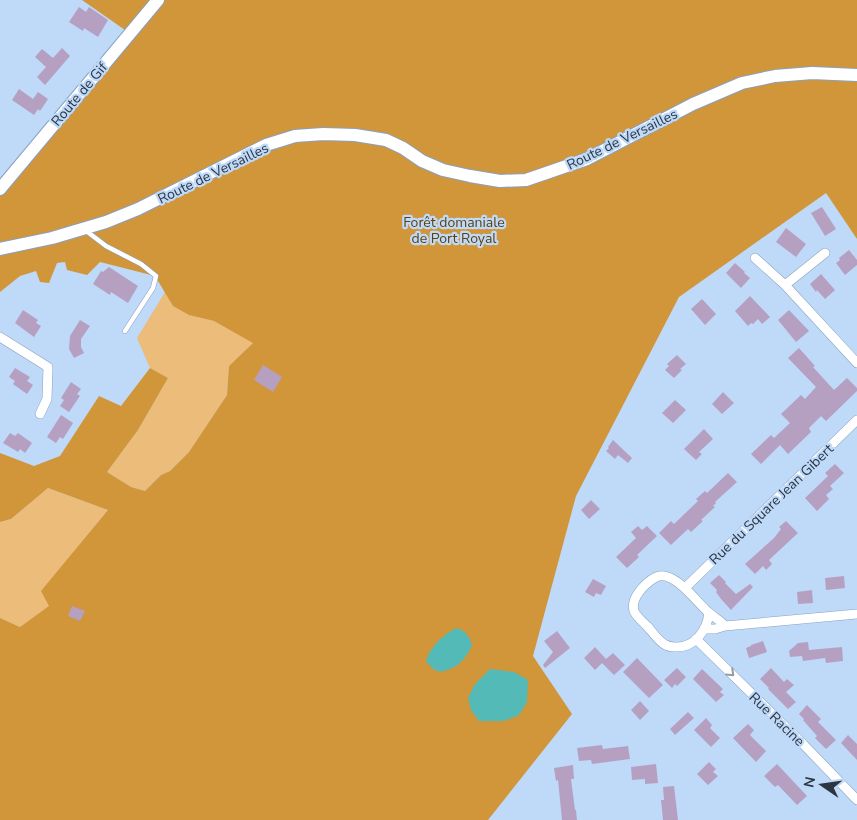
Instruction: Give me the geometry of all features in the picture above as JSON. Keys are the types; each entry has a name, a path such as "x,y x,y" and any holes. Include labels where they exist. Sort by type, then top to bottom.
{"main road":[{"name":"Route de Gif","path":"0,189 158,0"},
{"name":"Route de Versailles","path":"0,249 52,238 138,210 266,145 295,136 355,134 386,140 422,161 443,170 500,181 526,180 587,159 693,104 742,83 776,76 812,73 857,75"}],"street":[{"path":"785,285 825,252"},
{"path":"755,258 785,285 857,363"},
{"path":"0,338 48,367 47,399 40,414"},
{"name":"Rue du Square Jean Gibert","path":"685,588 857,420"},
{"path":"708,613 705,629 696,639 689,645 677,647 665,645 635,613 633,604 636,595 653,579 661,575 669,577 685,588 708,613 725,626"},
{"path":"705,629 857,614"},
{"name":"Rue Racine","path":"696,639 857,800"}],"lane":[{"path":"83,229 106,246 141,264 156,276 153,288 125,331"}],"shaded area":[{"path":"165,292 173,306 190,315 214,321 254,342 229,366 227,395 189,452 170,471 161,475 145,491 131,487 107,472 138,430 168,378 150,368 137,338"},
{"path":"48,488 108,510 81,543 50,606 20,627 0,618 0,522 11,519"},
{"path":"457,628 465,632 472,645 458,665 446,671 436,671 426,661 428,656 438,642"},
{"path":"490,669 514,672 528,680 527,702 519,715 504,721 479,721 471,710 468,698 475,684"}],"green space":[{"path":"82,0 150,0 125,30"},
{"name":"Forêt domaniale de Port Royal","path":"162,0 857,0 857,239 826,193 679,297 576,496 533,656 572,714 488,820 0,820 0,618 20,627 49,606 41,591 108,510 48,488 11,519 0,522 0,453 34,466 60,456 99,396 121,406 150,368 168,378 138,430 107,472 131,487 145,491 161,475 170,471 189,452 227,395 229,366 253,343 214,321 189,315 173,306 155,276 100,262 87,275 67,270 65,262 57,263 49,283 40,282 36,271 20,276 0,292 0,195"}],"building":[{"path":"79,7 86,12 89,7 108,20 98,37 84,28 83,31 69,22"},
{"path":"62,48 70,56 45,85 37,77 46,67 35,57 42,49 53,58"},
{"path":"19,89 33,99 38,92 48,99 40,111 38,109 34,115 12,100"},
{"path":"822,207 836,229 825,236 811,213"},
{"path":"786,228 806,244 796,257 776,242"},
{"path":"849,250 857,260 857,265 845,275 836,263"},
{"path":"735,263 750,278 741,288 726,273"},
{"path":"109,267 138,286 128,303 111,292 110,295 93,284 101,271 103,272"},
{"path":"821,274 835,290 825,299 810,284"},
{"path":"750,296 770,317 762,324 758,319 748,326 735,311"},
{"path":"702,299 716,314 705,325 691,309"},
{"path":"23,310 38,320 36,323 41,326 34,337 15,323"},
{"path":"789,310 809,331 796,342 778,320"},
{"path":"80,320 90,326 81,339 81,347 84,353 74,358 69,349 70,336"},
{"path":"799,348 834,390 847,378 857,388 857,391 826,421 821,416 809,428 811,432 788,454 780,445 761,464 751,454 771,435 774,438 790,423 781,414 801,395 805,399 816,387 788,358"},
{"path":"677,355 686,364 674,378 665,370 669,366 667,364"},
{"path":"263,365 282,377 273,392 254,380"},
{"path":"15,368 30,377 27,381 33,385 27,394 13,384 15,381 9,377"},
{"path":"71,382 81,389 77,394 80,396 69,412 60,406 64,400 61,398"},
{"path":"723,392 734,403 722,414 712,404"},
{"path":"675,400 686,410 673,423 662,413"},
{"path":"61,415 73,423 63,439 60,437 56,443 47,437"},
{"path":"704,429 713,439 699,452 702,454 696,460 684,449"},
{"path":"10,433 15,436 18,433 32,443 25,453 20,449 18,452 3,443"},
{"path":"613,440 632,458 628,463 618,455 615,459 606,451"},
{"path":"835,464 844,473 830,486 833,489 826,495 829,499 817,511 805,498 828,476 825,473"},
{"path":"728,473 737,482 715,502 713,506 715,507 701,520 703,521 691,532 688,529 671,545 659,533 671,521 674,524 698,501 696,499 705,491 707,493"},
{"path":"591,500 600,509 589,519 581,510"},
{"path":"786,521 798,533 769,560 772,564 766,570 763,566 755,574 745,564 774,538 781,529 779,527"},
{"path":"638,526 642,530 647,526 657,536 637,555 639,557 627,568 616,557 636,538 631,532"},
{"path":"719,575 736,594 750,584 753,587 731,610 710,583"},
{"path":"844,576 845,588 826,590 825,578"},
{"path":"593,579 606,586 601,595 596,593 594,597 585,592"},
{"path":"812,590 813,603 798,604 797,592"},
{"path":"72,606 85,611 80,621 68,616"},
{"path":"557,631 570,648 545,668 543,665 553,652 544,641"},
{"path":"763,641 767,652 749,658 746,648"},
{"path":"808,642 809,650 842,647 843,661 826,663 825,658 803,661 802,656 790,657 789,651 798,643"},
{"path":"595,647 606,659 613,653 625,665 614,675 602,663 595,670 584,658"},
{"path":"637,658 663,685 649,698 623,672"},
{"path":"677,668 686,677 677,686 675,684 672,688 664,680"},
{"path":"771,668 784,682 787,679 794,685 786,692 796,702 788,709 760,679"},
{"path":"702,669 723,689 720,692 724,695 716,702 693,679"},
{"path":"640,701 649,711 640,720 631,710"},
{"path":"807,705 821,719 818,722 836,740 826,749 815,738 817,736 799,714"},
{"path":"688,712 694,718 675,735 670,729"},
{"path":"706,718 712,725 710,728 720,738 711,747 694,730"},
{"path":"748,724 754,730 750,735 766,751 756,762 733,738"},
{"path":"848,735 857,744 857,760 841,743"},
{"path":"602,745 603,749 628,746 630,759 592,764 591,760 579,761 577,748"},
{"path":"709,762 716,769 713,772 718,776 708,785 697,774"},
{"path":"656,764 658,783 645,784 645,779 632,780 631,767"},
{"path":"777,764 807,796 797,805 778,785 775,787 764,776"},
{"path":"573,765 574,779 571,779 577,820 562,820 558,780 556,781 554,768"},
{"path":"674,786 678,820 663,820 661,800 664,800 663,787"}]}
